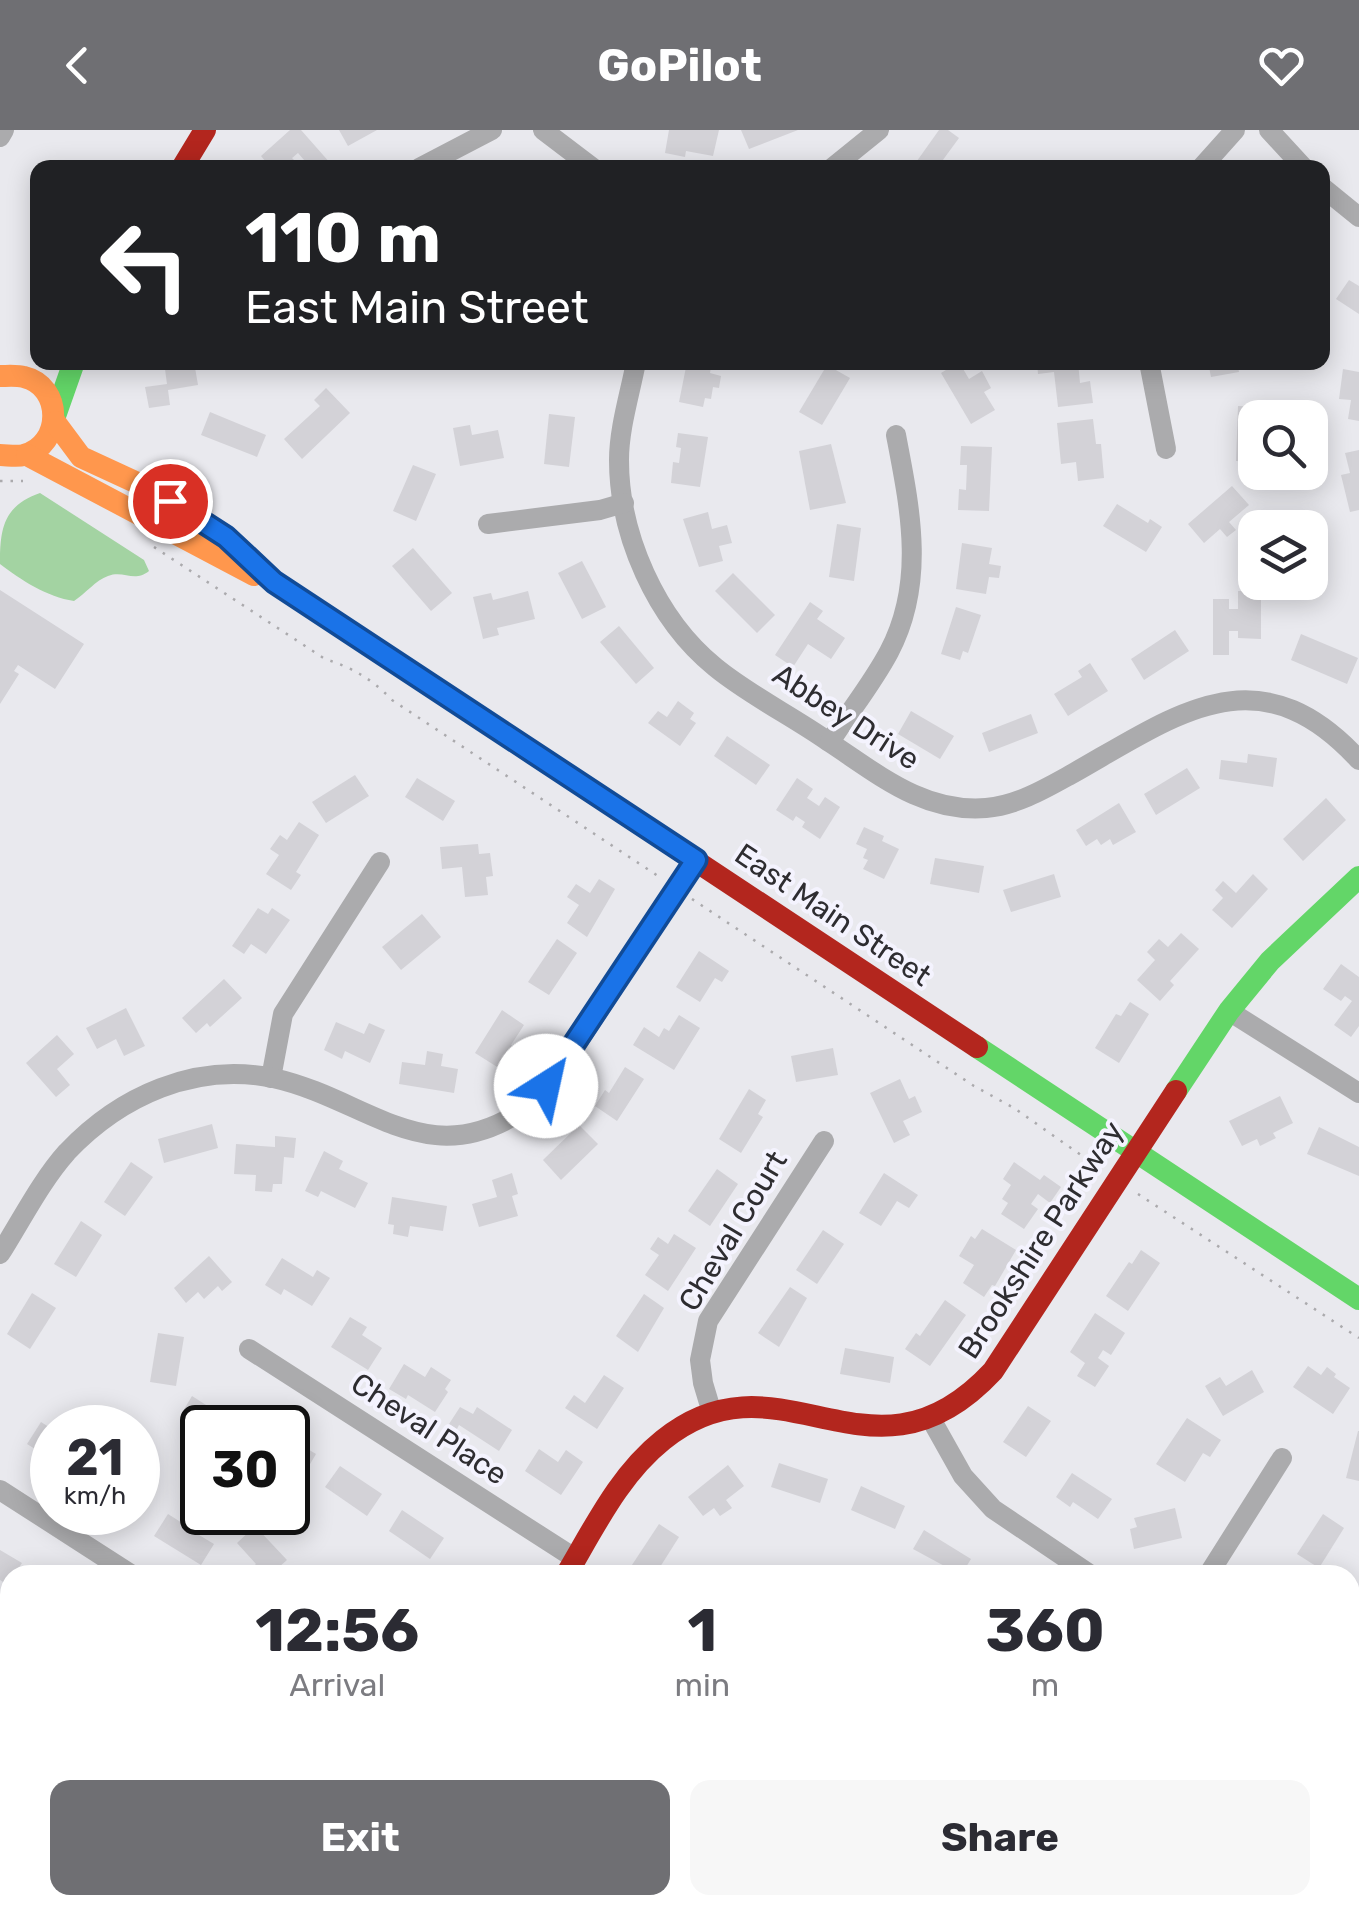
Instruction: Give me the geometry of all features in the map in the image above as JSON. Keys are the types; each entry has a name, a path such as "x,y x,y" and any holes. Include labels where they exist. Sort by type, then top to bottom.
{"main road":[{"path":"187,160 205,130"},
{"path":"11,458 46,442 71,370"},
{"name":"East Main Street","path":"14,371 45,389 51,397 55,419 81,456 146,487 213,528 274,582 1359,1299"},
{"name":"East Main Street","path":"11,458 140,512 239,570 274,582"},
{"name":"Brookshire Parkway","path":"571,1565 642,1460 662,1440 693,1420 712,1413 769,1406 878,1430 905,1428 959,1405 993,1371 1230,1012 1270,961 1359,876"}],"street":[{"path":"0,137 4,130"},
{"path":"434,160 492,130"},
{"path":"543,130 582,160"},
{"path":"842,160 880,130"},
{"path":"1208,160 1236,130"},
{"path":"1269,130 1297,160"},
{"path":"1330,193 1359,217"},
{"name":"Abbey Drive","path":"635,370 619,458 624,504 643,574 678,627 714,666 881,779 916,797 983,808 1029,798 1184,711 1226,700 1258,700 1288,708 1320,723 1359,760"},
{"path":"1151,370 1166,449"},
{"path":"830,742 892,648 903,614 914,560 913,523 896,435"},
{"path":"488,524 624,504"},
{"path":"0,1254 64,1155 114,1110 153,1090 197,1077 271,1078 426,1136 449,1137 495,1126 533,1104 560,1069 696,860"},
{"path":"271,1078 284,1014 380,862"},
{"path":"1230,1012 1359,1093"},
{"name":"Cheval Court","path":"712,1413 700,1360 708,1321 824,1141"},
{"name":"Cheval Place","path":"250,1349 567,1565"},
{"path":"930,1420 963,1476 993,1510 1077,1565"},
{"path":"1214,1565 1282,1458"},
{"path":"0,1490 116,1565"}],"path":[{"path":"0,481 34,484"},
{"path":"142,539 325,659 351,667 376,682 392,700 668,882"},
{"path":"690,897 974,1086 1014,1108 1103,1171"},
{"path":"1134,1192 1359,1338"}],"shaded area":[{"path":"40,493 144,560 149,571 139,576 108,576 74,601 44,592 8,570 0,564 6,520 18,505"}],"building":[{"path":"290,130 301,130 327,160 304,160 298,153 294,160 264,160 261,156"},
{"path":"339,130 377,130 348,146"},
{"path":"669,130 719,130 713,156 686,151 685,157 665,153"},
{"path":"741,130 798,130 749,149"},
{"path":"939,130 948,130 959,138 943,160 918,160"},
{"path":"1349,280 1359,286 1359,314 1336,299"},
{"path":"1343,369 1359,372 1359,421 1348,419 1351,400 1339,399"},
{"path":"165,370 195,370 198,385 168,390 170,405 149,408 145,387 167,384"},
{"path":"685,370 711,370 721,376 719,388 713,387 711,399 705,398 703,407 679,402"},
{"path":"824,370 836,370 850,378 822,425 799,412"},
{"path":"964,370 969,379 982,371 991,388 984,392 995,410 971,424 941,373"},
{"path":"1038,370 1079,370 1080,383 1090,381 1093,403 1058,407 1054,372 1038,374"},
{"path":"1210,370 1239,370 1239,372 1211,377"},
{"path":"326,388 350,413 302,459 284,439 320,406 314,400"},
{"path":"210,412 266,435 257,457 201,435"},
{"path":"549,414 575,417 569,467 544,464"},
{"path":"1093,419 1096,444 1101,444 1104,478 1078,481 1076,462 1061,464 1057,423"},
{"path":"470,425 472,435 498,430 504,458 460,466 453,428"},
{"path":"678,433 708,437 700,487 671,483 673,462 679,463"},
{"path":"831,444 846,503 810,510 799,451"},
{"path":"961,446 992,447 989,511 958,510 959,489 966,490 967,465 960,465"},
{"path":"1359,450 1359,510 1350,512 1341,475 1350,473 1345,453"},
{"path":"413,465 436,474 416,521 393,511"},
{"path":"1232,486 1249,505 1238,510 1229,522 1236,530 1227,537 1220,529 1204,543 1188,524"},
{"path":"1117,504 1162,527 1146,552 1103,526"},
{"path":"708,512 712,529 727,525 732,543 719,546 723,561 699,567 683,519"},
{"path":"837,524 861,528 854,581 829,577"},
{"path":"962,543 992,548 989,564 1001,566 999,578 989,577 986,594 956,589"},
{"path":"413,548 452,593 431,611 392,566"},
{"path":"582,561 606,607 582,619 558,573"},
{"path":"733,573 775,615 757,633 715,591"},
{"path":"0,590 84,644 55,689 18,665 14,671 19,674 0,704"},
{"path":"528,591 535,619 497,628 499,635 483,639 473,597 491,593 493,600"},
{"path":"1213,599 1229,599 1229,609 1238,609 1238,600 1261,600 1261,639 1238,638 1238,631 1229,631 1229,655 1213,655"},
{"path":"810,602 823,611 817,619 845,638 831,659 808,644 793,667 775,655"},
{"path":"956,607 981,615 968,653 963,651 960,660 941,654"},
{"path":"619,626 654,668 636,684 600,642"},
{"path":"1175,630 1189,651 1144,680 1131,659"},
{"path":"1301,634 1358,658 1347,684 1291,660"},
{"path":"1090,663 1108,691 1068,716 1054,694 1082,677 1078,671"},
{"path":"678,701 694,713 690,719 696,723 680,746 648,723 658,711 667,717"},
{"path":"911,711 954,736 940,759 898,734"},
{"path":"1031,714 1038,733 989,752 982,733"},
{"path":"727,736 770,765 756,785 714,756"},
{"path":"1248,754 1277,758 1273,787 1219,779 1221,760 1247,763"},
{"path":"1187,768 1200,788 1156,815 1144,794"},
{"path":"355,775 369,796 326,823 312,802"},
{"path":"417,778 455,801 443,821 405,797"},
{"path":"797,778 813,789 807,798 819,806 825,797 840,807 820,839 802,827 805,822 796,816 793,821 776,810"},
{"path":"1326,798 1346,820 1303,861 1283,839"},
{"path":"1119,803 1136,832 1113,845 1110,839 1101,845 1097,839 1086,846 1076,830"},
{"path":"299,822 319,835 296,872 301,875 291,890 266,874 279,855 270,849 280,835 287,840"},
{"path":"864,827 884,836 882,841 899,849 884,879 863,869 868,860 863,858 867,849 856,844"},
{"path":"478,844 479,854 490,853 493,876 486,877 488,895 465,897 462,867 442,869 440,847"},
{"path":"935,858 984,866 979,893 930,884"},
{"path":"1054,874 1061,897 1011,912 1003,890"},
{"path":"1253,874 1268,889 1232,928 1212,910 1223,898 1215,890 1223,881 1236,893"},
{"path":"599,879 615,889 587,937 567,923 579,905 567,897 576,884 590,893"},
{"path":"258,908 268,914 272,908 290,920 266,954 251,944 244,954 232,946"},
{"path":"422,914 441,937 401,970 382,947"},
{"path":"1181,933 1199,949 1170,981 1174,985 1160,1001 1137,980 1155,960 1147,952 1159,939 1168,947"},
{"path":"557,939 577,953 549,995 528,982"},
{"path":"699,951 729,971 722,982 715,978 700,1002 676,987"},
{"path":"1341,964 1359,977 1359,1026 1351,1037 1334,1025 1352,1001 1345,996 1341,1001 1323,989"},
{"path":"224,979 242,998 210,1027 207,1023 196,1033 182,1018"},
{"path":"1130,1002 1149,1014 1119,1063 1095,1048 1116,1014 1121,1016"},
{"path":"126,1008 145,1046 124,1056 116,1039 97,1049 86,1028"},
{"path":"502,1010 524,1025 502,1070 475,1053"},
{"path":"679,1015 700,1028 674,1070 633,1045 644,1027 659,1037 664,1028 669,1031"},
{"path":"336,1022 364,1034 369,1023 385,1030 370,1063 345,1051 342,1059 324,1050"},
{"path":"57,1035 74,1054 57,1069 70,1085 56,1097 26,1063"},
{"path":"833,1048 838,1075 796,1082 791,1056"},
{"path":"427,1051 443,1054 441,1066 458,1069 454,1093 399,1084 402,1062 425,1065"},
{"path":"625,1067 644,1079 617,1121 595,1106 605,1090 609,1093"},
{"path":"900,1079 909,1099 915,1096 922,1112 903,1121 910,1135 894,1143 870,1093"},
{"path":"749,1089 766,1100 758,1114 763,1117 741,1153 719,1139"},
{"path":"1280,1096 1293,1123 1273,1133 1276,1138 1260,1146 1257,1139 1242,1146 1229,1121"},
{"path":"212,1124 218,1148 164,1163 158,1139"},
{"path":"579,1125 598,1144 561,1180 543,1160"},
{"path":"1319,1127 1359,1147 1359,1176 1307,1154"},
{"path":"275,1136 296,1138 294,1158 284,1157 282,1184 273,1184 272,1192 255,1191 256,1175 234,1174 236,1144 275,1147"},
{"path":"324,1151 343,1161 339,1169 368,1183 355,1208 321,1191 318,1197 305,1191"},
{"path":"131,1162 153,1177 125,1216 104,1202"},
{"path":"1014,1162 1040,1180 1044,1175 1061,1187 1050,1203 1038,1194 1031,1204 1038,1209 1024,1229 1001,1214 1008,1203 1002,1199 1011,1185 1003,1179"},
{"path":"717,1169 738,1184 710,1226 688,1211"},
{"path":"512,1173 518,1194 512,1196 518,1216 479,1227 472,1204 497,1197 492,1180"},
{"path":"884,1173 918,1195 909,1208 897,1201 881,1226 859,1213"},
{"path":"392,1197 447,1206 443,1231 410,1226 408,1237 393,1234 394,1225 388,1224"},
{"path":"81,1221 102,1235 76,1277 54,1264"},
{"path":"982,1229 1016,1250 984,1297 963,1283 974,1265 959,1256 971,1236 975,1239"},
{"path":"823,1230 844,1244 817,1284 796,1270"},
{"path":"674,1234 696,1248 668,1291 645,1275 659,1255 650,1249 658,1237 668,1244"},
{"path":"1141,1250 1160,1263 1128,1311 1106,1296"},
{"path":"209,1256 232,1282 222,1291 218,1286 204,1299 198,1292 186,1303 174,1288"},
{"path":"282,1258 313,1277 317,1270 330,1278 312,1306 284,1289 281,1295 265,1285"},
{"path":"790,1287 807,1298 779,1347 758,1333"},
{"path":"32,1293 56,1308 30,1349 7,1334"},
{"path":"644,1294 664,1308 638,1352 616,1336"},
{"path":"945,1300 966,1315 930,1366 905,1349 916,1333 920,1336"},
{"path":"1095,1313 1125,1333 1111,1355 1103,1350 1098,1358 1109,1366 1095,1387 1077,1376 1085,1363 1070,1352"},
{"path":"350,1317 367,1327 362,1335 382,1348 368,1370 331,1347"},
{"path":"158,1333 184,1337 176,1386 150,1382"},
{"path":"845,1348 894,1357 890,1383 840,1374"},
{"path":"404,1364 425,1377 431,1367 451,1380 435,1412 408,1395 406,1399 389,1389"},
{"path":"1308,1366 1321,1375 1327,1367 1350,1388 1333,1414 1293,1387"},
{"path":"1252,1370 1264,1392 1223,1416 1205,1386 1220,1377 1226,1386"},
{"path":"604,1375 624,1388 597,1429 565,1408 574,1395 585,1403"},
{"path":"192,1396 206,1405 187,1405"},
{"path":"1028,1406 1051,1421 1026,1457 1003,1442"},
{"path":"460,1407 473,1414 477,1407 512,1430 499,1451 459,1425 457,1429 449,1424"},
{"path":"1187,1418 1221,1440 1210,1457 1203,1453 1185,1482 1156,1464"},
{"path":"1359,1431 1359,1481 1346,1478"},
{"path":"539,1449 558,1462 566,1450 583,1462 561,1495 525,1471"},
{"path":"779,1463 828,1479 820,1503 771,1487"},
{"path":"728,1465 744,1486 726,1500 732,1508 720,1516 714,1508 703,1516 688,1497"},
{"path":"340,1466 382,1494 367,1516 325,1487"},
{"path":"1072,1473 1112,1499 1098,1519 1073,1502 1070,1507 1056,1497"},
{"path":"861,1486 905,1506 895,1529 851,1510"},
{"path":"1175,1508 1182,1538 1134,1549 1130,1529 1137,1527 1134,1518"},
{"path":"402,1510 444,1538 430,1559 389,1531"},
{"path":"168,1514 180,1522 180,1535 199,1535 214,1544 201,1565 154,1536 160,1535 160,1527"},
{"path":"1323,1514 1344,1528 1321,1565 1297,1554"},
{"path":"659,1524 679,1537 661,1565 632,1565"},
{"path":"924,1530 971,1559 967,1565 943,1565 913,1549"},
{"path":"245,1535 263,1535 287,1560 281,1565 256,1564 237,1543"},
{"path":"0,1550 22,1563 21,1565 0,1565"}],"traffic: fast":[{"path":"55,416 71,370"},
{"path":"1176,1091 1229,1011 1270,961 1359,877"},
{"path":"977,1047 1359,1299"}],"traffic: slow":[{"path":"0,376 21,376 37,383 46,392 53,416 46,440 37,449 21,456 0,455"},
{"path":"55,422 81,457 146,487 213,528 274,582 445,695"},
{"path":"27,455 254,575"}],"traffic: jam":[{"path":"187,160 205,130"},
{"path":"445,695 977,1047"},
{"path":"572,1565 633,1469 663,1440 706,1415 748,1407 866,1425 907,1424 949,1408 993,1371 1176,1091"}],"route":[{"path":"170,501 226,537 274,582 696,860 546,1086"}]}
